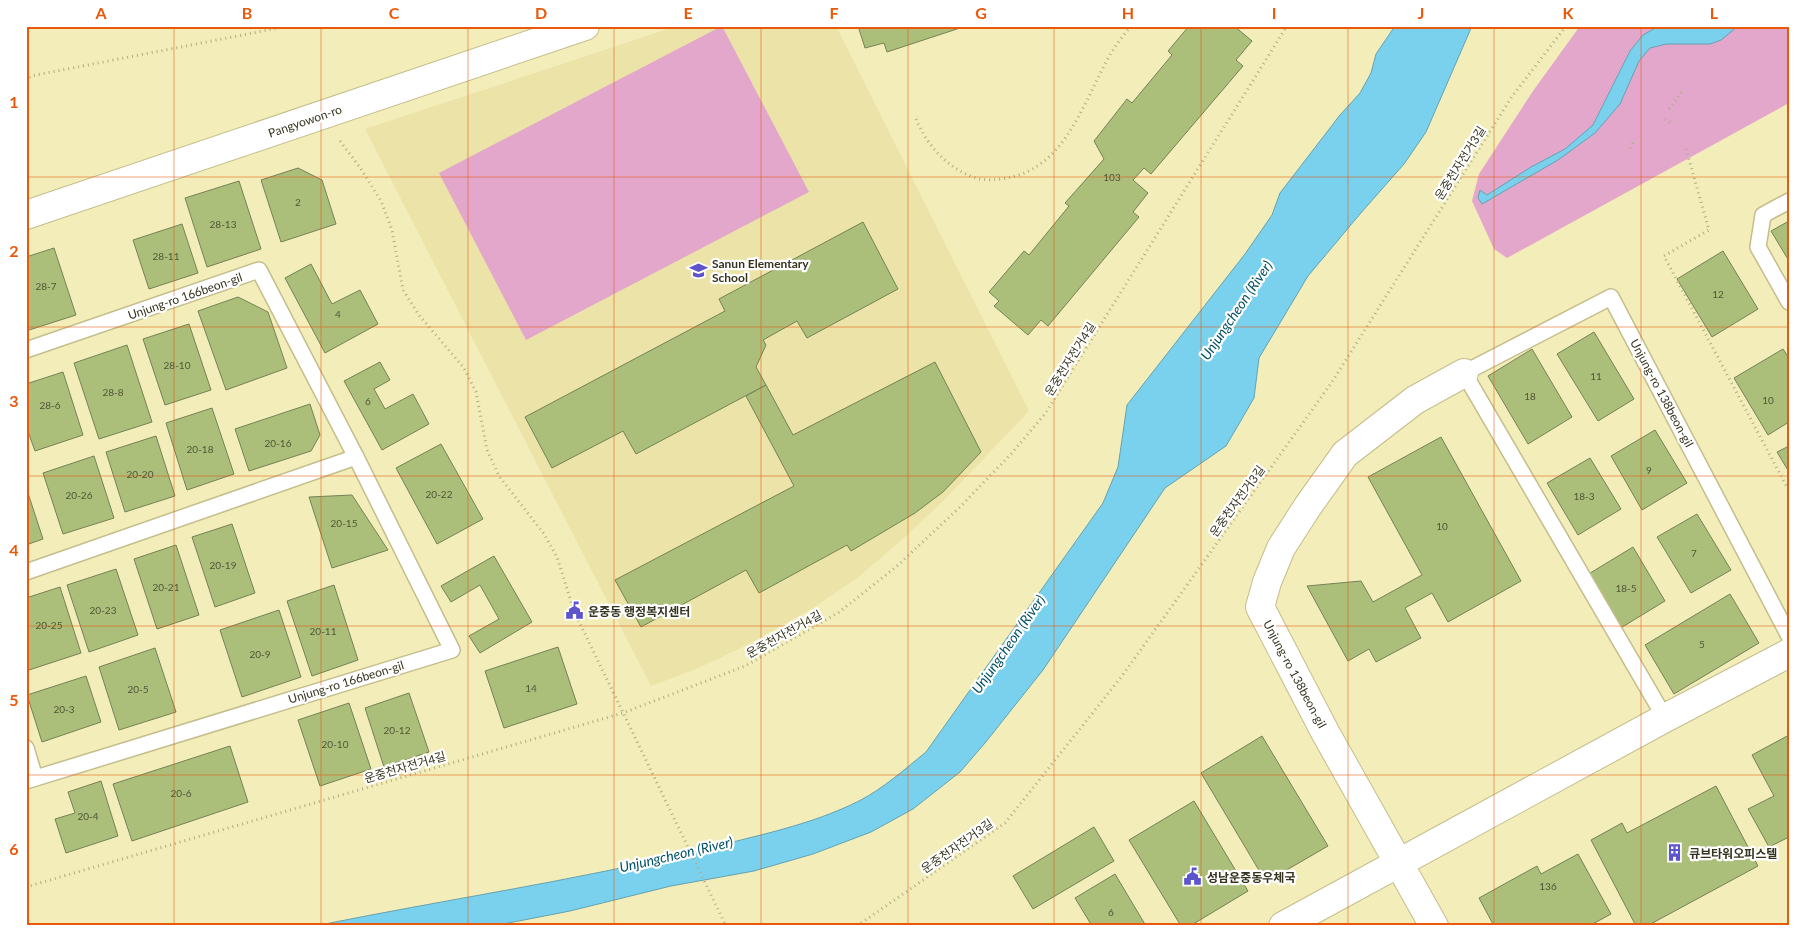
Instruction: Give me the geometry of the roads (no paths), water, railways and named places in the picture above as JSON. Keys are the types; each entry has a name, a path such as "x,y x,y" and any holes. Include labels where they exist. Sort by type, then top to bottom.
{"street":[{"name":"Pangyowon-ro","path":"26,215 585,26"},
{"name":"Unjung-ro 138beon-gil","path":"1434,926 1326,732 1260,606 1267,582 1282,548 1344,454 1415,400 1464,373"},
{"path":"1282,926 1665,718 1789,653"}],"lane":[{"path":"1789,201 1763,215 1758,247 1789,302"},
{"name":"Unjung-ro 166beon-gil","path":"26,350 259,270 356,457 452,650 31,780 26,748"},
{"name":"Unjung-ro 138beon-gil","path":"1464,373 1611,297 1789,636"},
{"path":"1464,373 1665,718"},
{"path":"26,572 356,457"}],"water":[{"name":"Unjungcheon (River)","path":"1395,26 1472,26 1426,132 1404,164 1308,276 1259,358 1254,398 1226,446 1165,488 1043,670 960,772 913,809 871,832 813,854 754,871 671,886 570,911 493,926 315,926 605,871 781,830 840,810 859,801 886,784 926,752 1103,503 1118,467 1127,405 1245,254 1272,215 1280,193 1340,115 1360,93 1371,73 1376,54"},
{"path":"1659,26 1738,26 1721,40 1710,44 1666,44 1650,48 1639,61 1620,104 1595,133 1558,160 1482,204 1478,198 1480,190 1487,195 1531,167 1565,149 1593,125 1630,51 1643,35"}],"place":[{"name":"Sanun Elementary School","path":"698,270"},
{"name":"운중동 행정복지센터","path":"574,611"},
{"name":"큐브타워오피스텔","path":"1675,853"},
{"name":"성남운중동우체국","path":"1193,877"}]}
